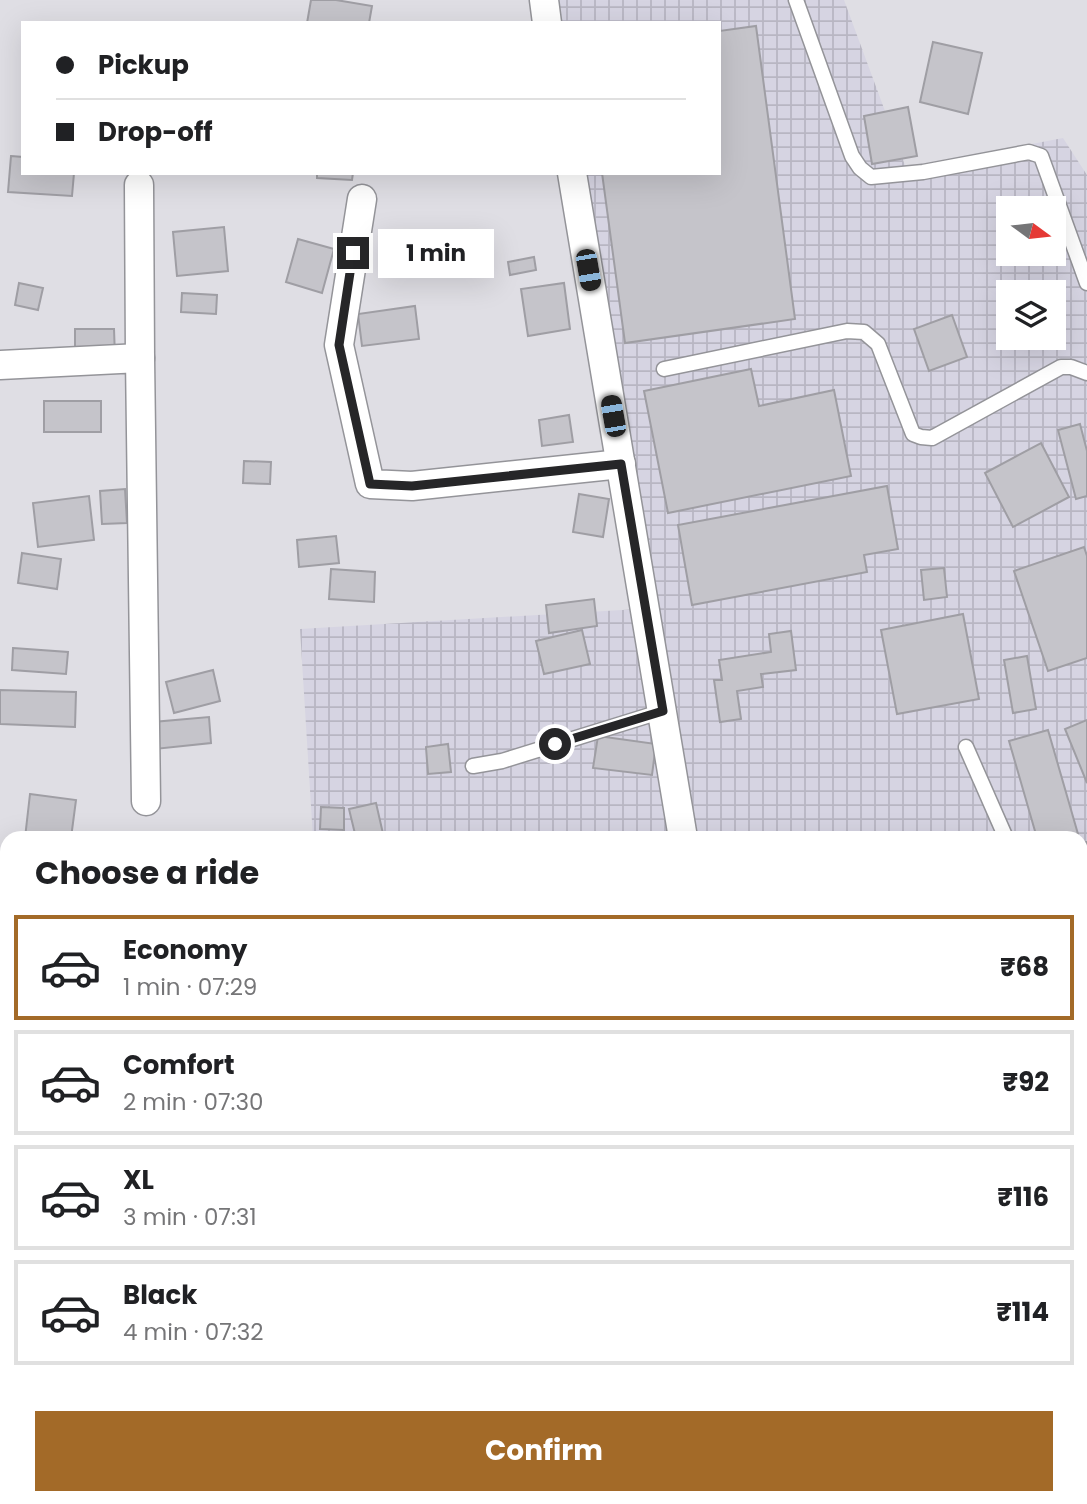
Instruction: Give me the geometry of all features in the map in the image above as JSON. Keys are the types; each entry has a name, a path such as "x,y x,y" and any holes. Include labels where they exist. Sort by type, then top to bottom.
{"street":[{"path":"544,0 547,21"},
{"path":"572,175 682,831"},
{"path":"139,185 146,801"},
{"path":"362,200 339,345 370,484 412,486 621,464"},
{"path":"0,365 140,358"}],"lane":[{"path":"796,0 852,156 860,168 871,177 898,175 1028,152 1041,156 1087,283"},
{"path":"664,369 847,331 864,332 878,344 913,434 932,438 1061,367 1086,371"},
{"path":"473,766 502,761 663,711"},
{"path":"966,747 1003,831"}],"shaded area":[{"path":"546,0 844,0 906,168 1063,138 1087,175 1087,831 313,831 300,629 639,609 573,175 721,175 721,21 550,21"}],"building":[{"path":"311,0 336,0 372,6 369,21 307,21"},
{"path":"756,26 795,319 625,343 602,175 721,175 721,31"},
{"path":"933,42 982,53 968,114 920,102"},
{"path":"908,107 917,156 872,164 864,116"},
{"path":"11,156 21,157 21,175 74,175 72,196 8,192"},
{"path":"317,175 353,175 352,180 317,178"},
{"path":"224,227 228,271 177,276 173,232"},
{"path":"411,233 416,272 383,276 379,237"},
{"path":"298,239 334,249 322,293 286,282"},
{"path":"534,257 536,270 510,275 508,262"},
{"path":"19,283 43,288 38,310 15,305"},
{"path":"564,283 570,329 528,336 521,289"},
{"path":"182,293 217,295 216,314 181,312"},
{"path":"415,306 419,339 362,346 358,314"},
{"path":"952,315 967,357 929,371 914,329"},
{"path":"75,329 114,329 115,357 75,357"},
{"path":"751,369 759,406 834,390 851,476 668,513 644,391"},
{"path":"44,401 101,401 101,432 44,432"},
{"path":"569,415 573,442 542,446 539,420"},
{"path":"1080,424 1087,451 1087,496 1076,499 1058,430"},
{"path":"1041,443 1069,497 1013,527 985,473"},
{"path":"244,461 271,462 270,484 243,483"},
{"path":"887,486 898,549 864,555 867,572 692,605 678,525"},
{"path":"125,489 127,523 102,524 100,491"},
{"path":"579,494 609,499 603,537 573,532"},
{"path":"89,496 94,540 38,547 33,503"},
{"path":"336,536 339,563 299,567 297,540"},
{"path":"1084,547 1087,556 1087,658 1048,671 1014,571"},
{"path":"22,553 61,559 57,589 18,583"},
{"path":"944,568 947,597 924,600 921,570"},
{"path":"331,569 375,572 374,602 329,599"},
{"path":"594,599 597,626 549,633 546,605"},
{"path":"963,614 979,699 897,714 881,630"},
{"path":"582,630 590,664 544,674 536,641"},
{"path":"791,631 796,670 761,674 763,687 737,691 741,719 720,722 714,680 722,680 719,660 771,652 769,634"},
{"path":"13,648 68,652 66,674 12,670"},
{"path":"1027,656 1036,709 1013,713 1004,660"},
{"path":"213,670 220,701 174,713 166,682"},
{"path":"0,690 76,692 75,727 0,724"},
{"path":"209,717 211,743 155,749 153,722"},
{"path":"1087,720 1087,783 1065,729"},
{"path":"1048,730 1077,831 1035,831 1009,741"},
{"path":"598,736 656,744 652,775 593,768"},
{"path":"448,744 451,772 428,774 426,747"},
{"path":"30,794 76,800 72,831 26,831"},
{"path":"376,803 382,831 354,831 349,809"},
{"path":"321,807 344,808 344,830 320,829"}],"route":[{"path":"353,253 339,345 370,484 412,486 621,464 663,711 555,744"}]}
